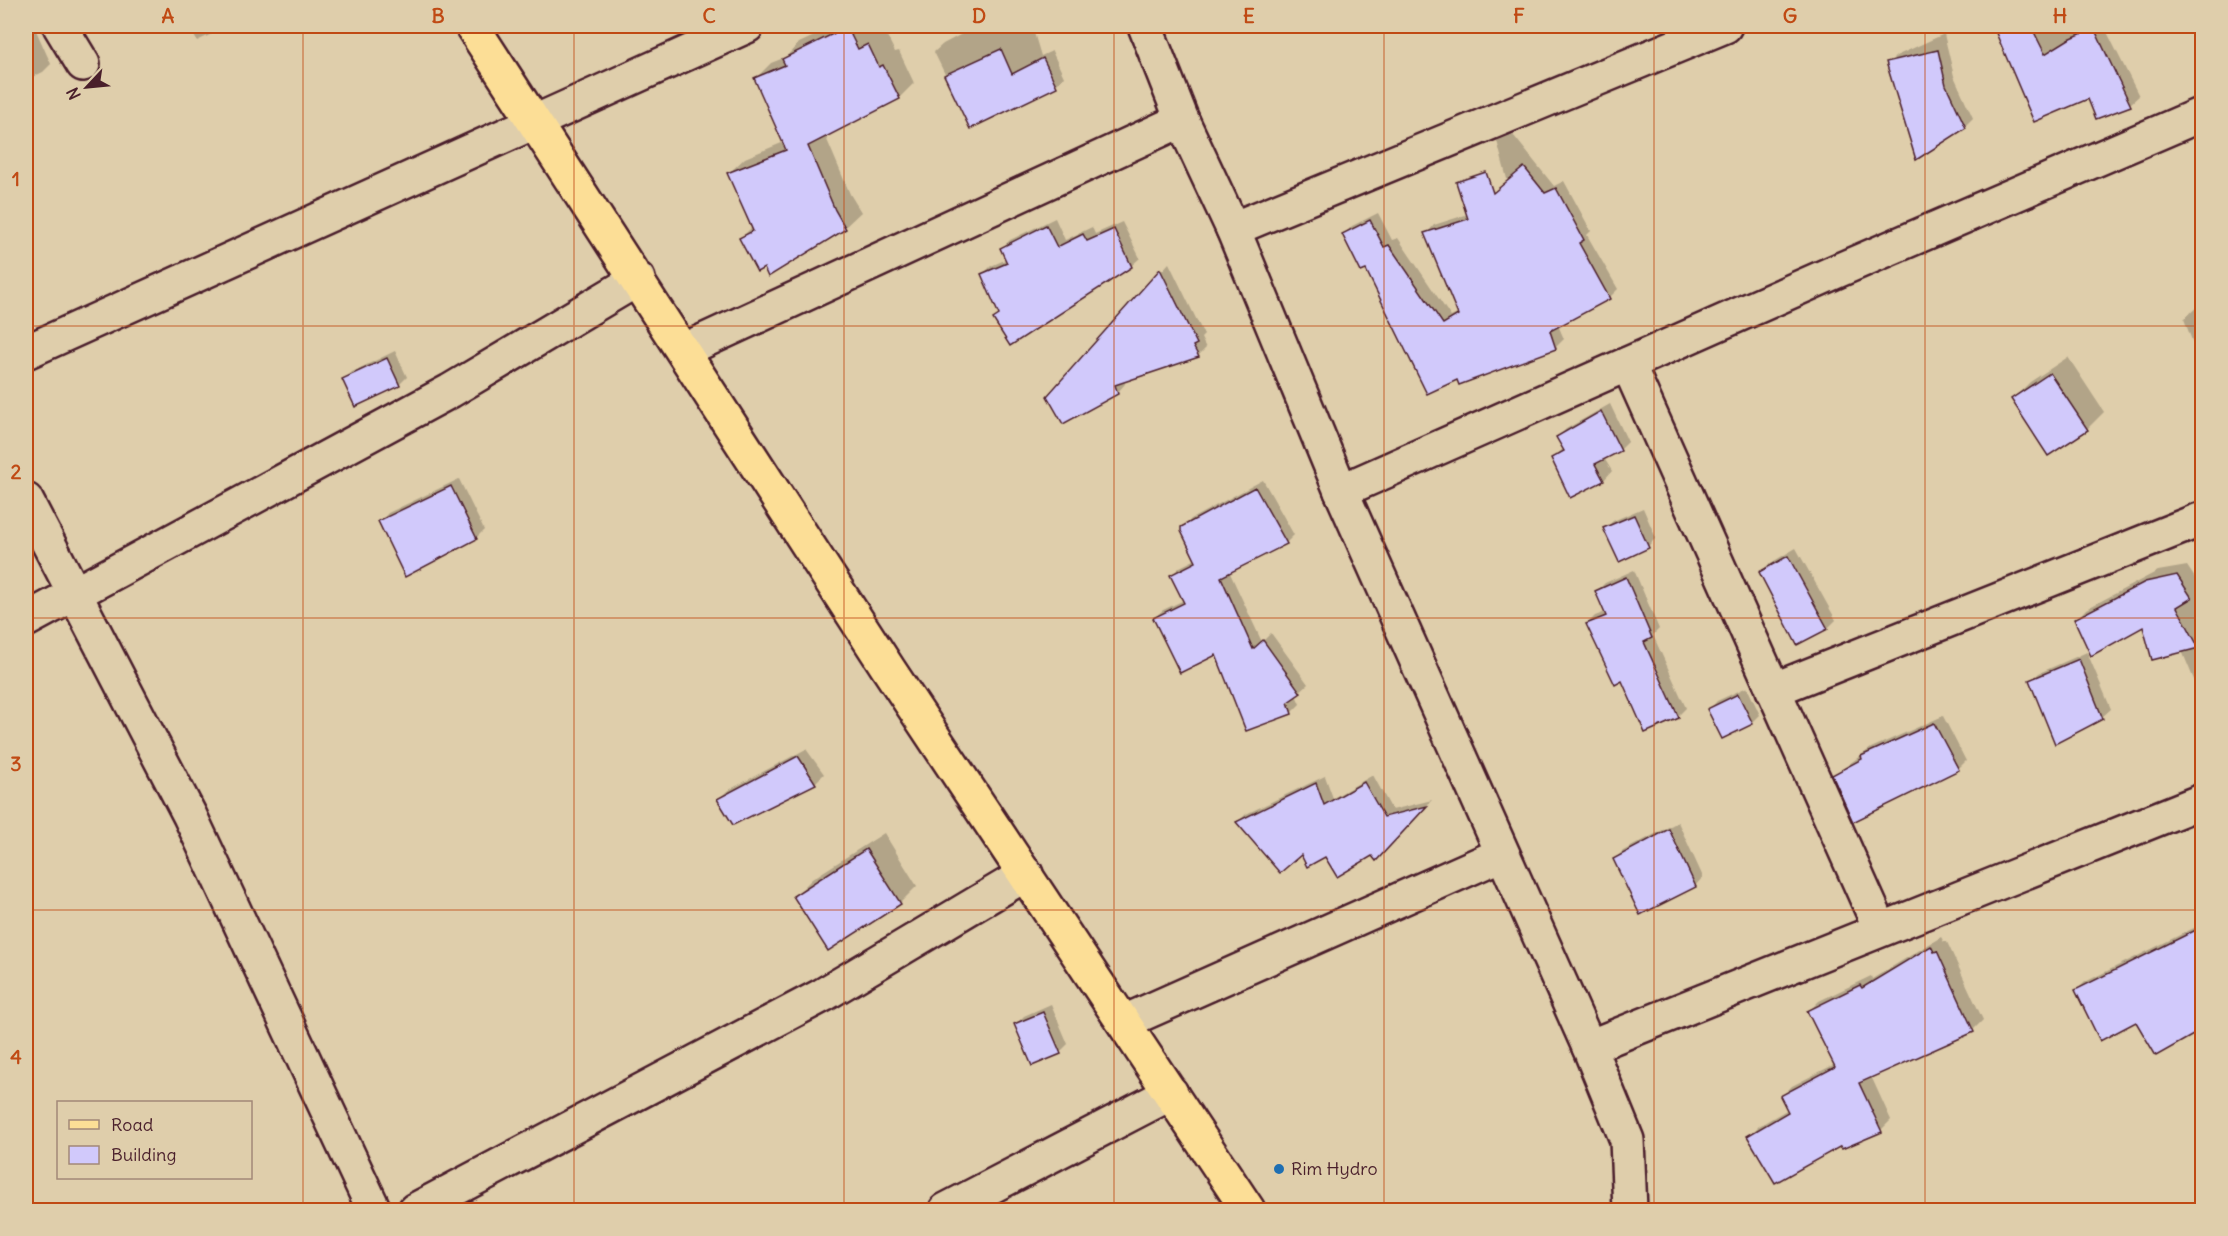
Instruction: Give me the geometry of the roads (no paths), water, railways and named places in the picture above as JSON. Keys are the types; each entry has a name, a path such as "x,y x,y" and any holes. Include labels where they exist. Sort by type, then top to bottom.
{"main road":[{"path":"472,26 684,350 889,670 1248,1210"}],"street":[{"path":"60,26 82,64"},
{"path":"26,352 747,26"},
{"path":"1145,26 1182,120 1233,229 1341,491 1589,1047 1627,1140 1630,1210"},
{"path":"1233,229 1725,26"},
{"path":"1341,491 2202,114"},
{"path":"684,350 1182,120"},
{"path":"26,620 450,391 638,279"},
{"path":"1628,364 1880,928"},
{"path":"26,500 190,816 374,1210"},
{"path":"1773,690 2202,519"},
{"path":"1589,1047 1880,928 2202,801"},
{"path":"1124,1022 1502,854"},
{"path":"415,1210 823,995 1026,874"},
{"path":"946,1210 1171,1093"}],"place":[{"name":"Rim Hydro","path":"1279,1169"}]}
